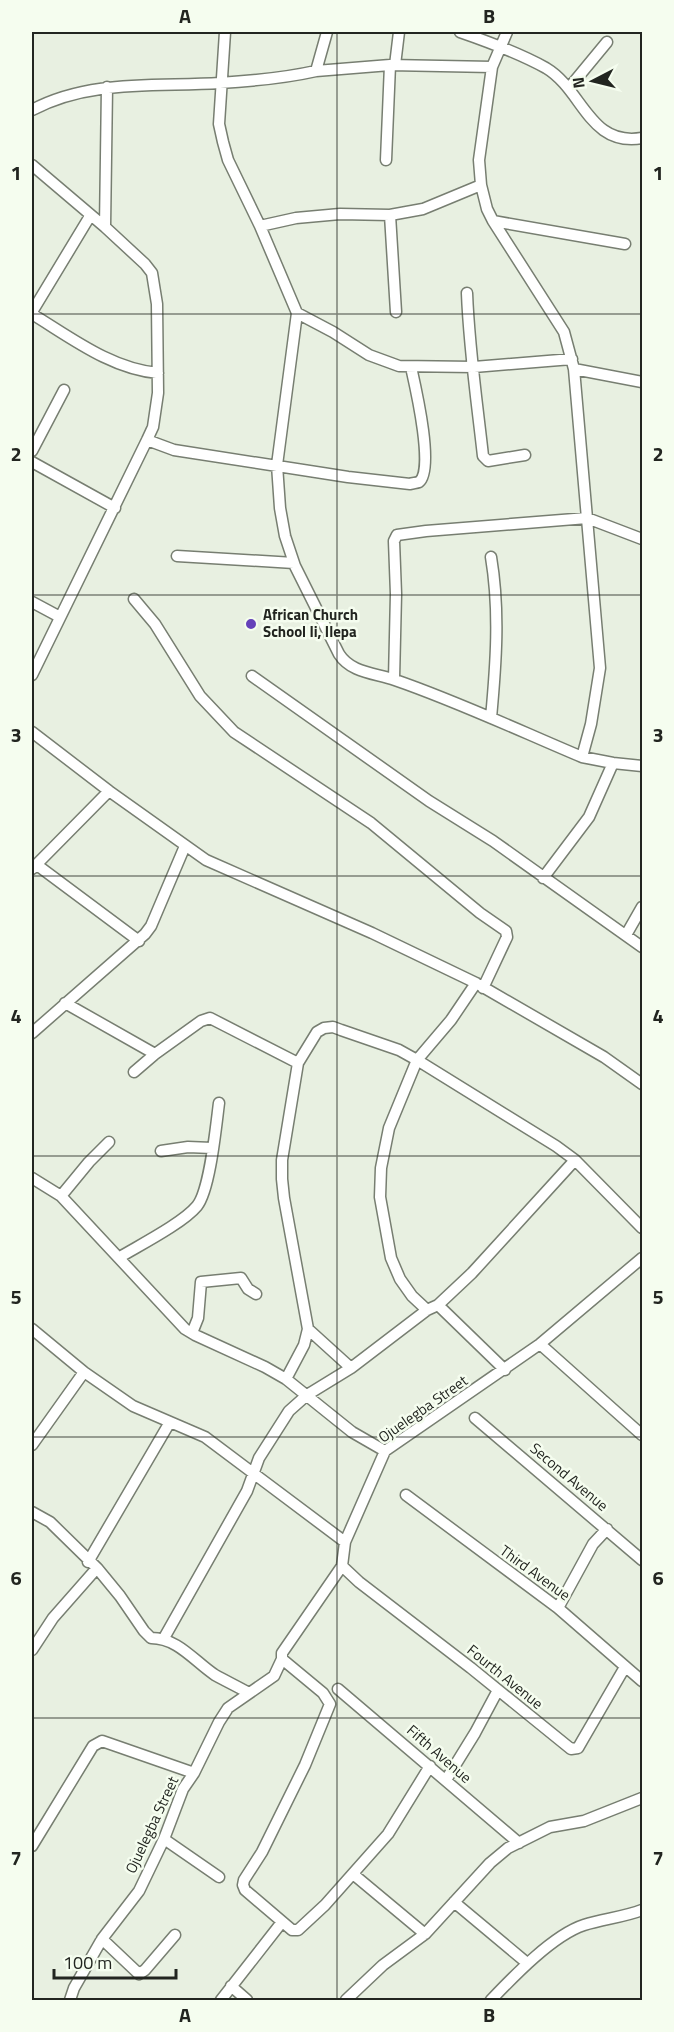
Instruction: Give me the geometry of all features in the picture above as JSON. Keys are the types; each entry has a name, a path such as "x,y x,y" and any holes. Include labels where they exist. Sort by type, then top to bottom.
{"street":[{"path":"225,32 220,83 219,124 222,142 297,314 277,465 280,508 285,536 294,563 345,664 394,679 582,757 642,766"},
{"path":"316,71 327,32"},
{"path":"386,160 392,65 399,32"},
{"path":"460,32 546,68 568,88 582,108 604,132 631,140 642,138"},
{"path":"507,32 492,67 479,160 481,185 487,209 494,222 564,332 573,364 600,668 591,724 582,757"},
{"path":"568,88 607,42"},
{"path":"32,110 56,100 107,87 220,83 316,71 392,65 492,67"},
{"path":"105,227 107,87"},
{"path":"32,165 105,227 152,273 157,304 158,373 153,427 32,675"},
{"path":"260,226 296,218 340,214 390,215 423,209 481,185"},
{"path":"390,215 396,312"},
{"path":"90,216 32,313 96,353 144,372 158,373"},
{"path":"494,222 625,244"},
{"path":"467,293 470,348 483,456 488,461 525,455"},
{"path":"297,314 333,332 369,355 399,366 474,367 573,364 642,382"},
{"path":"147,440 174,450 400,484 419,482 425,455 422,423 411,367"},
{"path":"32,451 64,390"},
{"path":"32,462 115,508"},
{"path":"394,679 396,594 394,541 397,535 587,518 642,539"},
{"path":"177,556 294,563"},
{"path":"491,557 496,664 491,718"},
{"path":"134,599 155,624 200,696 234,732 371,823 480,913 506,931 507,937 480,985 417,1060 389,1128 381,1168 380,1197 391,1258 400,1279 412,1296 427,1310"},
{"path":"32,602 60,617"},
{"path":"252,676 429,801 493,841 642,947"},
{"path":"32,732 109,791 206,860 372,933 480,985 604,1057 642,1084"},
{"path":"543,878 587,820 613,763"},
{"path":"109,791 34,867 139,941"},
{"path":"32,1033 64,1003 139,941 151,926 184,846"},
{"path":"626,934 642,907"},
{"path":"64,1003 155,1053"},
{"path":"134,1072 155,1053 201,1021 210,1018 298,1063"},
{"path":"286,1379 304,1345 308,1329 282,1179 282,1160 298,1063 317,1032 324,1028 333,1027 399,1050 556,1146 575,1160 642,1228"},
{"path":"120,1257 188,1215 198,1205 205,1188 219,1103"},
{"path":"61,1196 109,1142"},
{"path":"161,1151 188,1147 212,1148"},
{"path":"164,1638 247,1491 259,1458 289,1411 307,1395 351,1368 427,1310 438,1305 472,1273 575,1160"},
{"path":"32,1178 61,1196 185,1329 265,1366 286,1379 352,1432 385,1451"},
{"name":"Ojuelegba Street","path":"70,2001 74,1988 102,1940 139,1891 164,1839 183,1789 194,1773 219,1722 228,1708 274,1676 282,1659 282,1653 342,1566 345,1542 385,1451 540,1344 642,1258"},
{"path":"192,1333 198,1318 201,1282 241,1278 255,1294"},
{"path":"438,1305 505,1370"},
{"path":"32,1329 84,1372 133,1406 205,1437 345,1542"},
{"path":"308,1329 351,1368"},
{"path":"540,1344 642,1435"},
{"path":"32,1445 84,1372"},
{"name":"Second Avenue","path":"475,1418 642,1560"},
{"path":"32,1650 93,1565 170,1422"},
{"name":"Third Avenue","path":"406,1495 558,1608 642,1681"},
{"path":"32,1512 50,1522 93,1565 120,1596 151,1638 164,1638 200,1661 214,1674 249,1693"},
{"path":"558,1608 593,1544 607,1529"},
{"name":"Fourth Avenue","path":"342,1566 359,1582 571,1749 578,1748 625,1667"},
{"path":"282,1659 323,1693 330,1704 300,1775 243,1885 245,1890 292,1930 298,1930 353,1874 388,1834 430,1766"},
{"name":"Fifth Avenue","path":"338,1689 519,1843"},
{"path":"446,1780 498,1690"},
{"path":"32,1846 93,1746 102,1741 194,1773"},
{"path":"346,2001 383,1965 425,1934 490,1863 508,1848 550,1827 584,1821 642,1798"},
{"path":"164,1839 219,1877"},
{"path":"353,1874 425,1934"},
{"path":"454,1902 527,1963"},
{"path":"491,2001 527,1963 582,1925 642,1910"},
{"path":"220,2001 282,1922"},
{"path":"102,1940 139,1974 175,1935"},
{"path":"231,1986 247,2001"}],"place":[{"name":"African Church School Ii, Ilepa","path":"251,624"}]}
